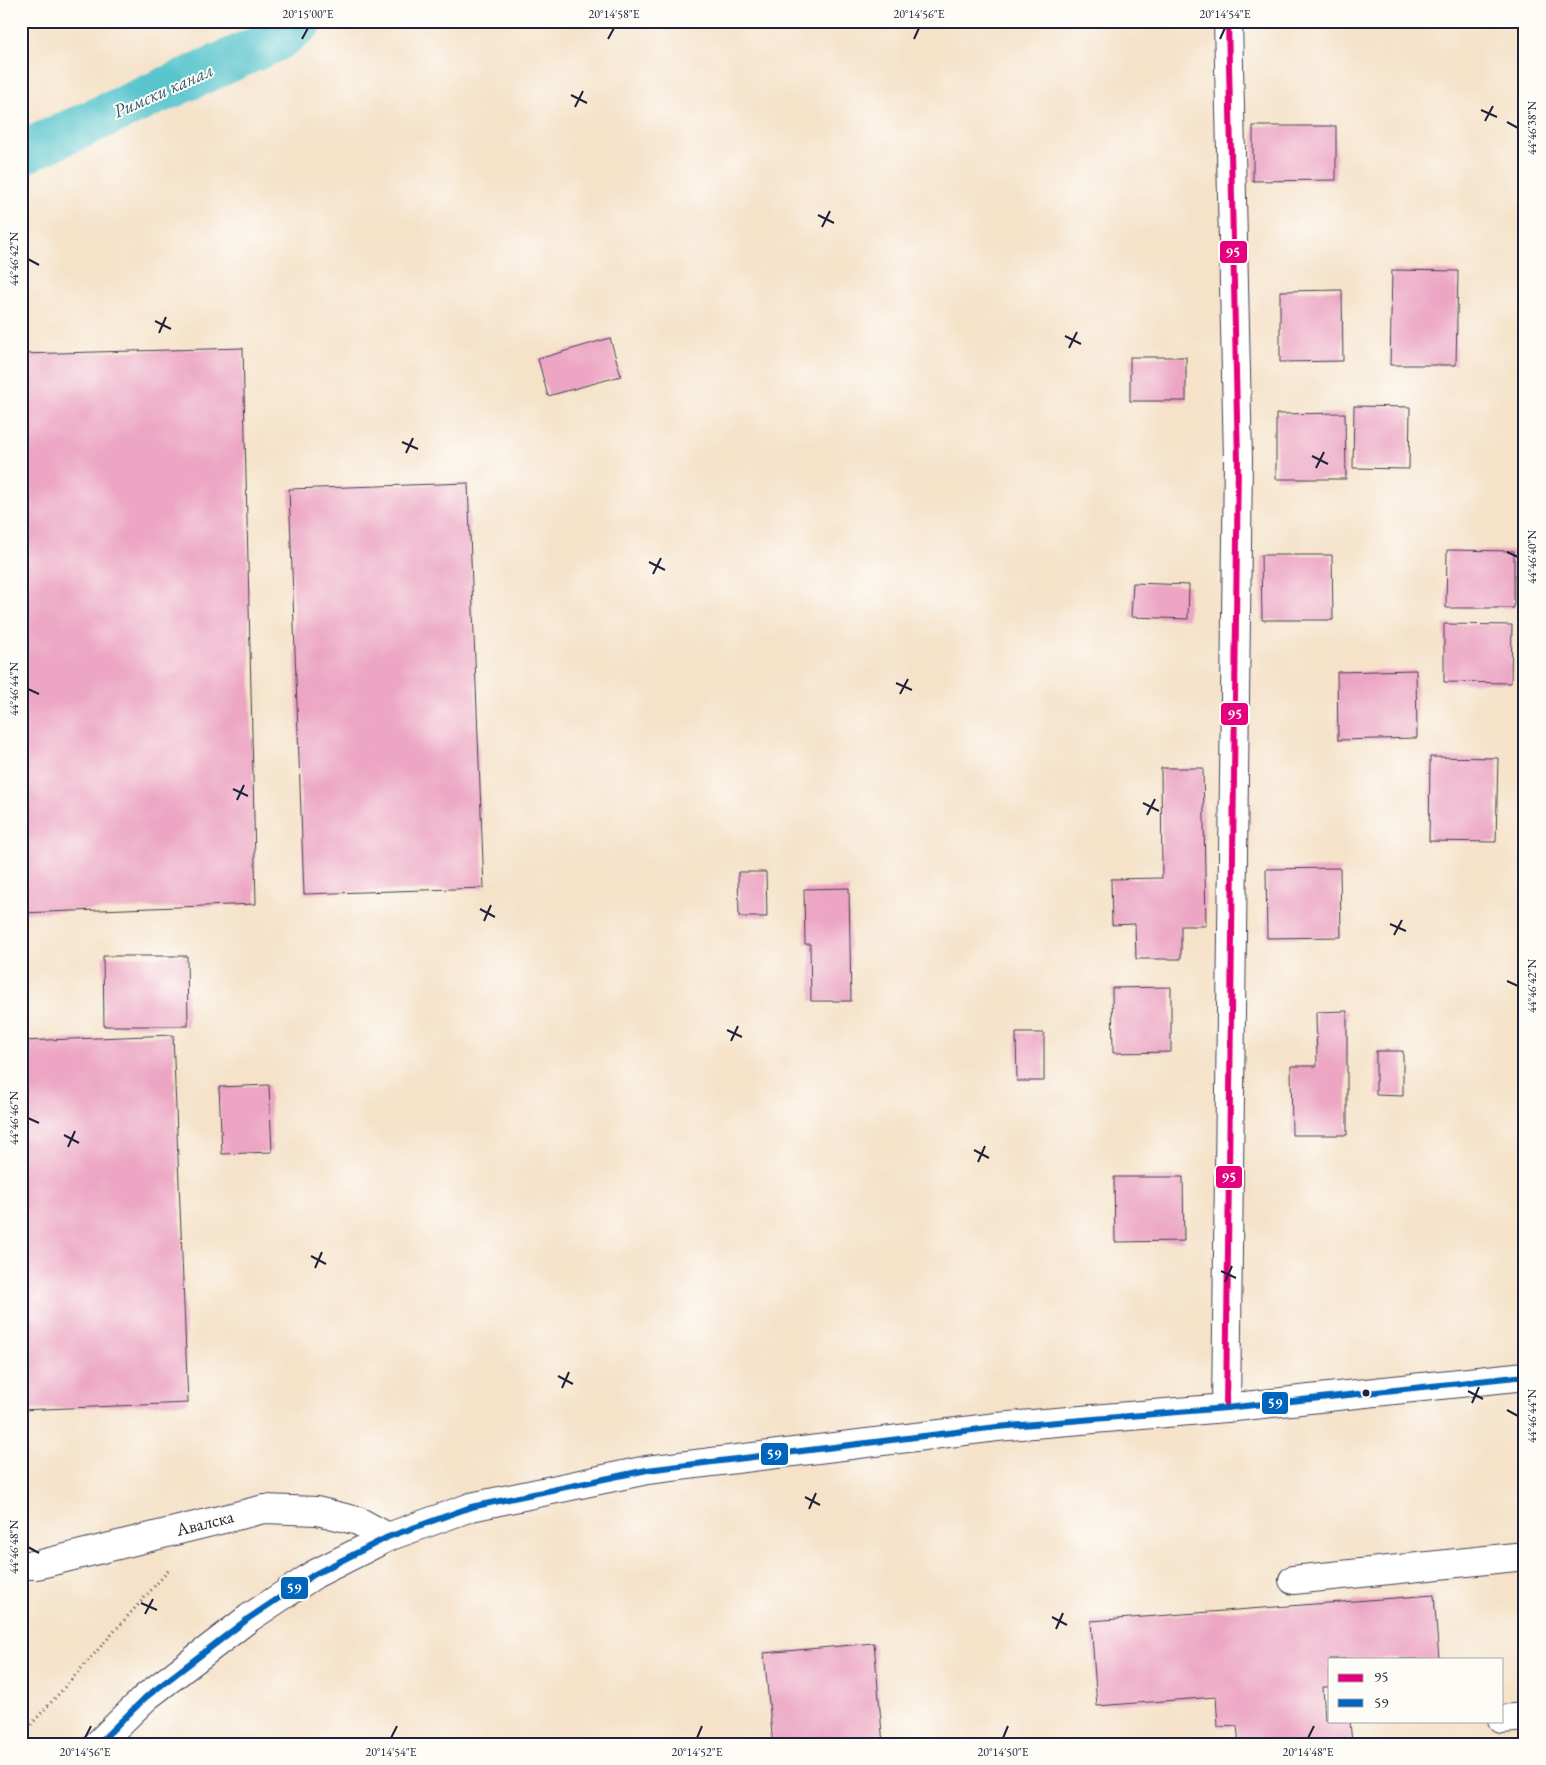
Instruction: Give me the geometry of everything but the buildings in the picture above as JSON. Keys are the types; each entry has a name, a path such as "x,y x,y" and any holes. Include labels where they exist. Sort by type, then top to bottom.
{"street":[{"path":"1226,1408 1238,460 1228,21"},
{"path":"98,1744 146,1697 249,1618 315,1574 388,1537 471,1507 646,1470 997,1427 1226,1408 1525,1376"},
{"name":"Авалска","path":"21,1565 36,1566 264,1509 318,1511 358,1521 388,1537"},
{"path":"1293,1580 1525,1556"},
{"path":"1504,1718 1525,1717"}],"path":[{"path":"21,1736 172,1566"}],"waterway":[{"name":"Римски канал","path":"21,153 278,39 301,21"}],"transit line":[{"name":"95","path":"1226,1408 1238,460 1228,21"},
{"name":"59","path":"98,1744 146,1697 249,1618 315,1574 388,1537 471,1507 647,1470 997,1427 1226,1408 1525,1376"}]}
